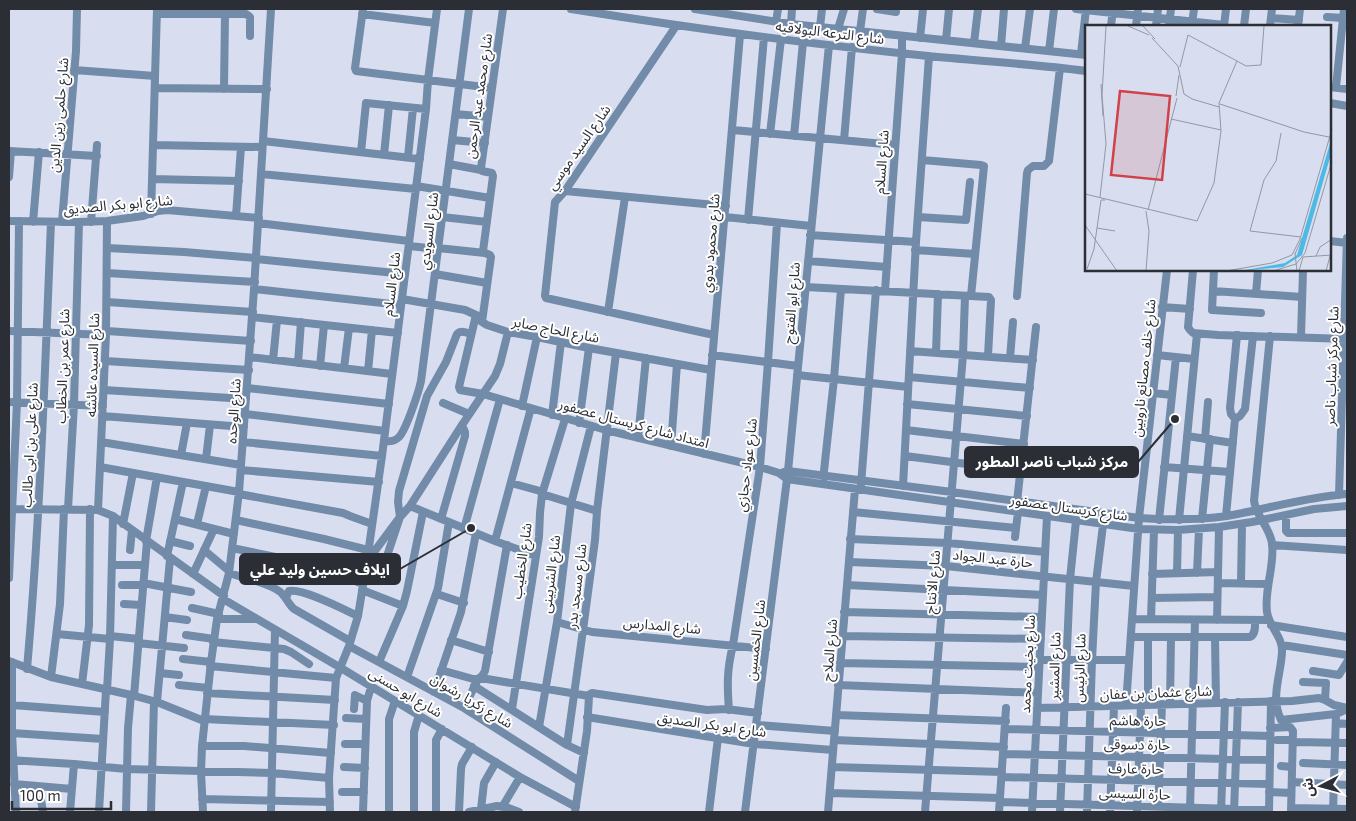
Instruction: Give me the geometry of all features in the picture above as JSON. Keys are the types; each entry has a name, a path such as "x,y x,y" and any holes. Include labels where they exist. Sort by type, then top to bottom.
{"street":[{"name":"شارع حلمى زين الدين","path":"62,222 77,36 77,9"},
{"name":"شارع الوحده","path":"203,812 202,746 210,664 218,616 229,572 239,493 255,285 271,9"},
{"name":"شارع السلام","path":"336,678 358,616 367,561 402,302 437,9"},
{"name":"شارع السويدي","path":"384,441 392,441 402,434 418,392 469,9"},
{"name":"شارع محمد عبد الرحمن","path":"482,322 491,257 483,251 493,174 482,170 503,9"},
{"name":"شارع الترعه البولاقيه","path":"574,9 676,26 804,42 1085,71"},
{"name":"شارع الترعه البولاقيه","path":"695,9 719,11 791,24 1084,54"},
{"path":"776,22 778,9"},
{"path":"791,24 792,9"},
{"path":"820,27 822,9"},
{"path":"838,29 844,9"},
{"path":"860,31 863,9"},
{"path":"877,9 896,12"},
{"path":"920,38 923,9"},
{"path":"946,40 949,9"},
{"path":"974,43 978,9"},
{"path":"1000,46 1004,9"},
{"path":"1025,48 1030,9"},
{"path":"1049,51 1054,9"},
{"path":"1076,9 1138,12 1169,23 1208,25"},
{"path":"1085,25 1086,9"},
{"path":"1156,25 1158,9"},
{"path":"1169,23 1171,9"},
{"path":"1192,24 1194,9"},
{"path":"1224,25 1226,9"},
{"path":"1244,25 1246,9"},
{"path":"1272,9 1271,22 1298,23 1300,9"},
{"path":"1336,9 1344,9 1340,50 1333,87 1347,89"},
{"path":"151,214 157,11 249,15 251,20 250,36"},
{"path":"1111,25 1112,11"},
{"path":"435,23 362,12 355,71 492,88"},
{"path":"1136,25 1138,12"},
{"path":"224,89 225,14"},
{"path":"1326,17 1343,18"},
{"name":"شارع السيد موسي","path":"608,312 545,297 555,202 565,192 676,26"},
{"path":"1084,54 1085,32"},
{"name":"شارع محمود بدوي","path":"704,454 740,34"},
{"name":"شارع السلام","path":"885,291 902,36"},
{"path":"748,220 764,37"},
{"path":"770,134 781,39"},
{"path":"794,136 804,42"},
{"name":"شارع ابو الفتوح","path":"788,475 830,45"},
{"path":"844,140 852,47"},
{"path":"1331,50 1340,50"},
{"path":"903,486 913,292 930,56"},
{"path":"1017,296 1027,173 1033,166 1044,166 1049,161 1060,68"},
{"path":"74,70 155,76"},
{"path":"155,88 267,89"},
{"path":"361,152 366,103 426,109"},
{"path":"1331,103 1347,106"},
{"path":"384,154 389,105"},
{"path":"408,157 413,108"},
{"path":"456,114 488,117"},
{"path":"733,130 895,145"},
{"path":"452,140 485,143"},
{"path":"153,145 241,147 263,144 384,154 420,159"},
{"path":"91,222 97,145"},
{"path":"236,216 241,147"},
{"path":"9,177 10,151 97,156"},
{"path":"33,222 39,152"},
{"name":"شارع الانتاج","path":"922,160 984,166 975,254 968,296 925,812"},
{"path":"449,164 482,170"},
{"path":"261,174 446,191 490,198"},
{"path":"152,178 239,182"},
{"path":"918,217 966,220 970,182"},
{"path":"565,192 726,206"},
{"path":"625,197 608,312 714,335"},
{"name":"شارع ابو بكر الصديق","path":"9,221 107,221 167,210 236,216 438,248 485,253"},
{"path":"442,217 487,222"},
{"path":"725,218 811,226"},
{"path":"9,578 10,509 17,402 19,221"},
{"name":"شارع السيده عائشه","path":"82,684 89,626 94,510 100,467 107,333 107,221"},
{"name":"شارع على بن ابى طالب","path":"27,669 44,403 51,222"},
{"name":"شارع عمر بن الخطاب","path":"52,677 60,604 74,404 79,222"},
{"name":"شارع عواد حجازي","path":"729,710 727,672 760,467 777,223"},
{"path":"810,235 889,240 916,246 975,254"},
{"name":"شارع مركز شباب ناصر","path":"1343,494 1347,238"},
{"path":"1331,241 1347,243"},
{"path":"107,248 256,258 405,274"},
{"path":"808,261 887,267"},
{"name":"شارع خلف مصانع ناروبين","path":"1126,705 1139,518 1166,271"},
{"path":"1193,271 1188,327 1191,332 1197,334 1346,339"},
{"path":"1212,271 1213,291 1211,308 1213,311 1261,313"},
{"path":"1256,294 1258,271"},
{"path":"1301,337 1303,271"},
{"path":"107,273 255,285 402,302 431,303 464,310 476,315 470,334 463,331 459,332 428,396 399,491 400,517 380,577"},
{"path":"435,274 487,283"},
{"path":"806,287 990,298 988,356"},
{"path":"823,484 841,288"},
{"name":"شارع الملاح","path":"828,812 850,539 853,512 862,480 876,290"},
{"path":"1213,291 1302,297"},
{"path":"936,353 938,294"},
{"path":"107,302 252,314 277,320 398,333"},
{"path":"1162,307 1190,309"},
{"name":"شارع الحاج صابر","path":"476,315 482,322 492,328 508,332 711,370"},
{"path":"273,360 277,320"},
{"path":"298,363 301,322"},
{"path":"1010,358 1013,322"},
{"path":"320,366 324,325"},
{"path":"1017,502 1036,327"},
{"path":"344,368 349,328"},
{"path":"9,330 251,341"},
{"path":"368,371 372,330"},
{"name":"شارع السلام","path":"367,561 410,506 495,376 508,332"},
{"name":"امتداد شارع كريستال عصفور","path":"470,334 459,389 462,392 483,394 579,423 788,475"},
{"path":"1179,520 1197,334"},
{"path":"1226,516 1235,419 1231,414 1230,408 1237,335"},
{"path":"1235,419 1245,409 1253,336"},
{"path":"1269,811 1274,700 1282,644 1270,623 1267,612 1272,545 1269,532 1256,510 1254,501 1270,336"},
{"path":"522,406 537,337"},
{"path":"552,415 561,342"},
{"path":"579,423 589,348"},
{"path":"910,351 1033,360"},
{"name":"شارع مسجد بدر","path":"566,745 595,540 616,353"},
{"path":"712,355 798,366"},
{"path":"1157,356 1194,359"},
{"path":"1159,520 1176,357"},
{"path":"250,358 392,374"},
{"path":"638,438 646,358"},
{"path":"105,361 249,370"},
{"path":"671,446 677,364"},
{"path":"797,376 908,387"},
{"path":"909,377 1030,388"},
{"path":"247,388 389,404"},
{"path":"104,390 246,399"},
{"path":"418,392 428,396"},
{"path":"1153,393 1172,395"},
{"path":"464,529 500,399"},
{"path":"9,402 103,406"},
{"path":"1202,519 1207,470 1208,402"},
{"path":"443,403 469,414"},
{"path":"907,404 1027,416"},
{"path":"495,541 531,408"},
{"path":"245,414 385,431"},
{"path":"102,416 244,427"},
{"name":"شارع الخطيب","path":"512,709 539,537 542,494 565,419"},
{"path":"181,455 187,423"},
{"path":"206,459 210,425"},
{"path":"441,519 465,436 462,425"},
{"name":"شارع الشربينى","path":"539,727 557,622 571,504 591,426"},
{"path":"906,430 1024,444"},
{"path":"1187,436 1233,443"},
{"path":"101,442 206,459 241,468 378,482"},
{"path":"243,442 382,456"},
{"path":"905,456 1021,471"},
{"path":"1164,466 1230,472"},
{"path":"100,467 343,513 372,524"},
{"path":"123,524 132,473"},
{"name":"شارع كريستال عصفور","path":"788,475 862,480 1159,520 1202,519 1226,516 1298,500 1343,494"},
{"name":"شارع كريستال عصفور","path":"788,475 823,484 1103,525 1154,530 1219,527 1314,509 1347,506"},
{"name":"شارع الخمسين","path":"745,812 788,475"},
{"path":"126,812 128,728 133,695 146,541 157,477"},
{"path":"151,812 156,702 168,588 168,557 182,482"},
{"path":"511,483 597,511"},
{"path":"197,524 206,486"},
{"path":"410,506 536,556"},
{"path":"10,509 94,510"},
{"name":"شارع ابو حسنى","path":"94,510 113,516 232,605 341,668 576,810"},
{"path":"379,662 403,606 424,512"},
{"path":"853,512 1016,528"},
{"path":"1015,538 1018,512"},
{"path":"1286,514 1286,531 1288,533 1347,533"},
{"path":"99,812 110,638 113,516"},
{"name":"شارع بخيت محمد","path":"1032,812 1047,516"},
{"path":"175,518 234,534"},
{"path":"236,520 368,550"},
{"name":"شارع المشير","path":"1060,812 1070,579 1076,521"},
{"path":"407,677 436,594 443,566 449,522"},
{"path":"1241,583 1242,524"},
{"name":"شارع الرئيس","path":"1087,808 1096,582 1103,525"},
{"path":"1217,620 1219,527"},
{"path":"193,574 214,529"},
{"path":"1197,573 1199,529"},
{"path":"130,550 132,530"},
{"path":"1151,619 1154,530"},
{"path":"1177,573 1178,530"},
{"path":"434,692 464,603 476,533"},
{"path":"850,539 948,543 1045,552"},
{"path":"170,541 190,546"},
{"path":"464,708 476,683 485,671 507,545"},
{"path":"1272,545 1347,550"},
{"path":"232,548 315,566 403,606"},
{"path":"204,550 229,572"},
{"name":"حارة عبد الجواد","path":"849,562 946,566 1134,586"},
{"path":"112,565 145,565"},
{"name":"شارع زكريا رشوان","path":"229,572 273,587 286,598 294,609 379,662 464,708 579,781"},
{"path":"1152,574 1218,572"},
{"path":"1218,583 1268,584"},
{"path":"122,585 143,584 191,592"},
{"path":"847,585 1043,595"},
{"path":"286,598 289,591 296,591 358,616"},
{"path":"436,594 464,603"},
{"path":"1152,598 1217,597"},
{"path":"124,604 141,605"},
{"path":"231,619 232,605"},
{"path":"192,608 231,619 256,619"},
{"path":"844,612 1042,616"},
{"path":"165,618 187,620"},
{"path":"1132,619 1255,620 1347,637"},
{"path":"1190,810 1195,620"},
{"path":"1131,637 1252,636 1255,620"},
{"name":"شارع المدارس","path":"557,622 583,630 733,644 766,649"},
{"path":"271,812 275,630"},
{"path":"57,634 138,641 184,648"},
{"path":"186,634 213,641 284,650 291,652 309,664"},
{"path":"843,636 1041,639"},
{"path":"1137,809 1140,733 1145,705 1148,637"},
{"path":"1158,809 1161,733 1166,704 1171,637"},
{"path":"1215,637 1224,734 1221,810"},
{"path":"451,640 488,652"},
{"path":"1282,644 1347,656"},
{"path":"183,660 336,678 331,753 330,812"},
{"path":"840,663 937,665 1040,663 1066,660 1129,660"},
{"path":"16,812 11,760 12,705 10,662 52,677 133,695 204,720 334,726"},
{"path":"1314,672 1339,675 1347,662"},
{"path":"441,670 467,678 476,683 566,745 584,754"},
{"path":"160,673 179,676"},
{"path":"476,683 487,679 589,696 592,693 707,710 726,709 758,713"},
{"path":"1303,682 1326,682 1325,700"},
{"path":"179,685 207,691 335,700"},
{"path":"838,686 1038,693"},
{"path":"363,812 367,700 372,687"},
{"path":"354,709 355,695 367,700"},
{"path":"576,810 587,732 589,696"},
{"name":"شارع عثمان بن عفان","path":"1037,708 1298,700 1315,697 1347,708"},
{"path":"1274,700 1281,720 1336,714 1347,708"},
{"path":"390,812 389,719 395,701"},
{"path":"1234,810 1238,702"},
{"path":"12,705 105,712"},
{"path":"1110,809 1114,706"},
{"path":"999,812 1006,708"},
{"path":"1333,810 1336,714"},
{"path":"414,812 414,732 419,715"},
{"path":"836,715 1006,721"},
{"name":"شارع ابو بكر الصديق","path":"587,717 754,744 833,750"},
{"path":"346,718 366,719"},
{"path":"1336,723 1347,724"},
{"path":"757,725 835,731"},
{"path":"1273,734 1290,727 1292,731 1291,810 1347,810"},
{"path":"436,812 436,740 442,729"},
{"name":"حارة هاشم","path":"1005,730 1236,735 1273,734"},
{"path":"12,733 103,739"},
{"path":"1273,734 1295,742 1347,743"},
{"path":"709,812 718,738"},
{"name":"حارة دسوقى","path":"834,740 930,744 1035,754 1270,760"},
{"path":"345,744 365,744"},
{"path":"202,746 244,746 331,753"},
{"path":"459,812 461,769 472,747"},
{"path":"11,760 126,769 272,773 330,778"},
{"path":"481,810 484,783 496,762"},
{"path":"1302,763 1347,765"},
{"path":"70,812 74,764"},
{"path":"1282,766 1292,767"},
{"name":"حارة عارف","path":"832,767 928,770 1034,778 1235,783 1291,793"},
{"path":"344,768 364,768"},
{"path":"503,809 520,777"},
{"path":"1292,782 1347,785"},
{"path":"14,784 72,789"},
{"path":"342,792 364,792"},
{"name":"حارة السيسى","path":"830,793 1061,803 1087,808 1110,809 1269,811"},
{"path":"202,799 330,802"},
{"path":"41,800 42,812"},
{"path":"469,812 503,809 519,812"}],"place":[{"name":"مركز شباب ناصر المطور","path":"1175,419"},
{"name":"ايلاف حسين وليد علي","path":"471,528"}]}
